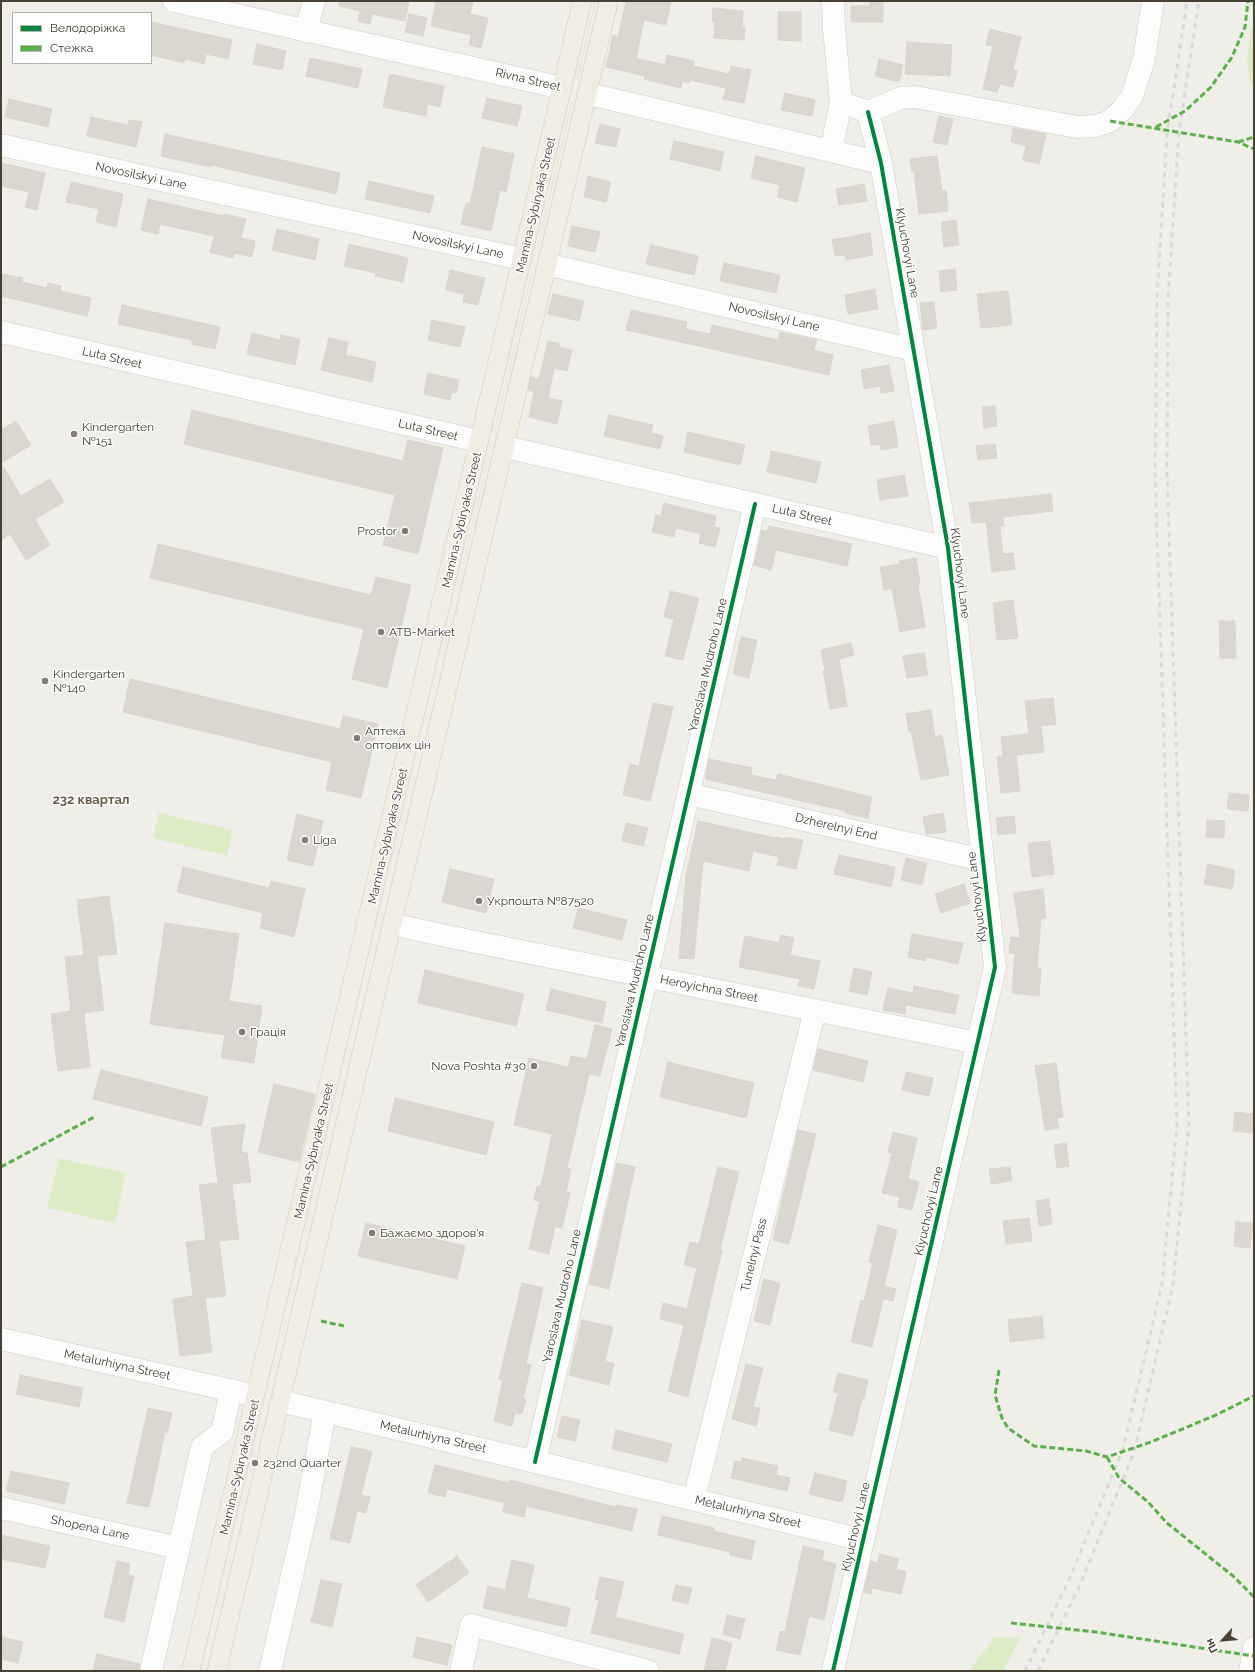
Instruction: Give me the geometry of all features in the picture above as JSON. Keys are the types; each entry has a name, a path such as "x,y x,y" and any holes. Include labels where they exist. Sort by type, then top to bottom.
{"main road":[{"name":"Mamina-Sybiryaka Street","path":"193,1671 256,1396 584,1"},
{"name":"Mamina-Sybiryaka Street","path":"215,1671 277,1401 607,1"}],"street":[{"name":"Rivna Street","path":"174,1 564,88 881,163"},
{"path":"306,31 314,1"},
{"path":"831,151 841,102 834,29 833,1"},
{"path":"841,102 868,112 901,98 915,97 1078,127 1096,126 1110,121 1123,109 1132,96 1144,59 1153,1"},
{"name":"Klyuchovyi Lane","path":"833,1671 995,967 948,548 881,163 868,112"},
{"name":"Novosilskyi Lane","path":"1,145 544,264 914,350"},
{"name":"Luta Street","path":"1,332 948,548"},
{"name":"Yaroslava Mudroho Lane","path":"535,1462 755,504"},
{"name":"Dzherelnyi End","path":"688,794 983,860"},
{"name":"Heroyichna Street","path":"369,919 646,977 978,1043"},
{"name":"Tunelnyi Pass","path":"694,1500 815,1010"},
{"name":"Metalurhiyna Street","path":"1,1340 232,1390 863,1540"},
{"path":"151,1671 202,1447 222,1432 232,1390"},
{"path":"270,1671 305,1519 325,1412"},
{"name":"Shopena Lane","path":"1,1508 179,1548"},
{"path":"461,1671 471,1625 648,1671"},
{"path":"1250,1671 1254,1648"}],"green space":[{"path":"1254,21 1254,88 1250,80 1247,61 1251,29"},
{"path":"159,813 233,830 227,856 153,838"},
{"path":"59,1158 126,1173 115,1223 47,1208"},
{"path":"1021,1637 1003,1671 969,1671 994,1638"}],"building":[{"path":"340,1 409,1 405,21 372,14 370,24 358,21 360,11 339,6"},
{"path":"436,1 473,1 470,14 488,18 481,48 469,45 471,35 431,26"},
{"path":"626,1 671,1 666,25 644,20 636,58 665,65 667,55 694,61 693,66 729,74 731,66 751,70 744,103 723,99 726,88 690,80 689,83 682,81 681,88 644,79 645,76 606,67 613,35 618,37"},
{"path":"870,1 883,1 883,22 851,22 851,6 870,6"},
{"path":"713,8 743,11 742,27 745,28 744,40 714,38 715,22 712,21"},
{"path":"778,12 801,12 801,41 778,40"},
{"path":"409,14 427,18 423,36 405,32"},
{"path":"152,22 232,40 228,59 206,54 204,64 185,59 184,63 152,55"},
{"path":"990,29 1021,37 1013,70 1017,71 1013,87 1000,84 997,92 983,89 993,46 986,45"},
{"path":"907,42 952,45 950,76 905,74"},
{"path":"257,44 286,51 282,70 253,64"},
{"path":"310,58 362,69 358,88 306,76"},
{"path":"879,59 903,65 899,82 875,76"},
{"path":"390,74 444,86 440,107 428,104 426,116 383,107"},
{"path":"785,93 815,100 812,116 781,110"},
{"path":"487,98 522,106 517,126 482,118"},
{"path":"9,99 52,109 48,127 5,117"},
{"path":"939,116 953,119 947,145 933,142"},
{"path":"91,117 128,125 129,120 142,122 136,147 87,136"},
{"path":"600,124 620,129 616,147 595,143"},
{"path":"1013,128 1046,134 1039,164 1023,160 1026,146 1011,142"},
{"path":"165,134 340,173 336,194 211,165 211,167 161,156"},
{"path":"674,141 724,152 720,171 670,159"},
{"path":"482,147 514,154 506,192 500,190 491,231 461,224 466,203 470,204"},
{"path":"756,156 805,168 797,202 777,197 780,185 751,178"},
{"path":"937,156 942,191 946,190 948,211 919,214 914,172 912,172 910,159"},
{"path":"1,163 45,173 37,210 25,207 29,192 1,186"},
{"path":"588,176 611,182 606,202 584,197"},
{"path":"369,181 434,196 430,213 365,199"},
{"path":"71,182 123,194 116,227 96,222 99,209 66,202"},
{"path":"864,184 867,201 839,205 836,189"},
{"path":"148,199 223,216 224,214 246,219 241,238 255,241 252,257 234,253 233,258 210,252 214,236 160,224 158,234 141,230"},
{"path":"956,220 959,245 944,247 941,222"},
{"path":"572,226 600,232 595,252 568,246"},
{"path":"277,229 319,239 315,260 272,250"},
{"path":"870,233 873,255 846,260 845,255 835,256 832,240"},
{"path":"349,244 408,258 403,282 375,276 376,273 344,266"},
{"path":"651,245 698,256 694,275 646,264"},
{"path":"724,263 780,275 776,293 720,281"},
{"path":"955,269 957,290 941,292 939,271"},
{"path":"450,270 485,278 478,305 463,302 464,294 446,290"},
{"path":"3,274 23,278 22,282 47,288 48,283 61,286 60,291 91,298 87,316 1,296"},
{"path":"875,289 878,309 848,314 845,295"},
{"path":"1008,291 1012,325 981,328 977,294"},
{"path":"553,294 584,301 579,321 548,314"},
{"path":"934,302 937,328 923,330 920,303"},
{"path":"122,305 220,327 215,349 192,344 192,340 118,324"},
{"path":"631,310 687,322 686,329 710,334 712,325 778,340 780,332 817,340 814,350 833,355 829,375 626,330"},
{"path":"432,320 465,327 460,347 428,340"},
{"path":"252,333 280,340 281,335 300,339 295,365 247,354"},
{"path":"329,338 348,342 346,355 376,362 372,382 321,370"},
{"path":"548,341 559,344 559,347 572,350 567,371 554,368 548,398 562,401 557,424 529,417 534,392 528,390 531,377 539,379"},
{"path":"889,365 894,391 881,393 880,386 864,389 861,370"},
{"path":"428,373 459,380 456,393 452,392 450,400 424,394"},
{"path":"995,406 997,426 984,428 982,407"},
{"path":"192,410 403,461 408,440 443,448 418,554 383,545 395,495 184,444"},
{"path":"609,415 653,425 651,433 663,436 660,449 604,436"},
{"path":"16,421 31,445 1,463 1,430"},
{"path":"894,421 898,447 881,450 880,444 871,445 868,426"},
{"path":"688,432 745,445 740,465 684,452"},
{"path":"995,444 997,458 978,460 976,446"},
{"path":"771,451 821,462 816,483 767,472"},
{"path":"1,463 21,496 50,479 64,502 35,519 50,545 26,560 10,534 1,540"},
{"path":"904,475 908,496 880,500 877,480"},
{"path":"1051,494 1053,511 1003,517 1004,526 1000,526 1003,554 1013,553 1015,569 992,572 986,522 972,523 969,503"},
{"path":"664,503 716,516 714,527 720,528 715,547 699,543 701,534 676,528 674,537 652,532 656,515 661,516"},
{"path":"769,526 852,544 847,566 776,550 771,570 754,565 762,530 767,532"},
{"path":"158,544 371,595 376,577 411,585 387,688 352,679 364,629 150,578"},
{"path":"916,558 920,584 918,584 925,627 900,632 892,589 884,590 880,567 900,564 899,561"},
{"path":"670,591 699,598 683,660 665,656 674,619 664,617"},
{"path":"1013,600 1018,638 997,640 993,603"},
{"path":"1219,621 1235,621 1236,658 1220,658"},
{"path":"741,637 757,640 749,678 733,674"},
{"path":"851,643 854,655 839,659 847,706 830,709 821,650"},
{"path":"924,653 928,675 907,678 903,656"},
{"path":"130,679 340,729 343,716 378,724 361,798 326,790 332,762 123,712"},
{"path":"1053,698 1056,724 1041,726 1044,752 1016,755 1020,791 1001,793 997,757 1003,757 1001,737 1029,734 1025,701"},
{"path":"653,703 673,707 650,801 623,795 630,764 639,766"},
{"path":"931,710 935,737 942,735 949,775 921,780 906,714"},
{"path":"709,759 752,768 751,775 776,780 778,774 872,797 868,818 845,813 846,811 705,779"},
{"path":"1229,793 1249,795 1248,811 1227,809"},
{"path":"943,813 946,832 926,834 923,817"},
{"path":"297,814 323,821 313,866 287,860"},
{"path":"1014,816 1016,833 998,835 996,818"},
{"path":"1207,820 1225,821 1224,838 1206,837"},
{"path":"698,821 776,838 785,839 785,837 803,840 796,869 777,865 779,857 753,851 749,871 703,861 694,959 679,958 686,875"},
{"path":"626,823 648,828 643,846 622,841"},
{"path":"1050,841 1054,874 1032,877 1028,843"},
{"path":"839,855 895,867 891,887 834,874"},
{"path":"906,858 927,863 922,885 901,880"},
{"path":"1208,864 1235,870 1232,889 1204,884"},
{"path":"183,867 269,888 271,881 305,889 294,937 260,928 263,913 177,892"},
{"path":"450,869 494,879 486,913 442,902"},
{"path":"964,884 970,903 941,913 935,894"},
{"path":"1043,889 1046,918 1041,919 1037,968 1041,968 1039,996 1012,993 1015,953 1009,953 1011,937 1020,938 1014,893"},
{"path":"109,896 117,954 97,956 104,1010 84,1013 90,1067 58,1071 51,1014 71,1011 65,957 84,955 77,900"},
{"path":"578,908 627,920 622,940 573,928"},
{"path":"165,923 239,934 229,1001 262,1006 254,1063 221,1058 225,1035 150,1024"},
{"path":"912,934 963,943 958,964 926,957 925,961 908,957"},
{"path":"781,935 794,938 790,955 820,961 814,989 798,986 800,979 739,967 745,936 779,943"},
{"path":"854,968 872,972 867,995 849,991"},
{"path":"425,970 524,994 516,1026 418,1003"},
{"path":"914,986 959,995 955,1014 906,1005 905,1014 883,1010 888,988 913,993"},
{"path":"551,989 606,1002 602,1023 546,1010"},
{"path":"595,1025 612,1029 600,1076 589,1074 567,1168 571,1169 566,1192 570,1193 562,1228 555,1226 549,1254 529,1249 540,1201 534,1200 537,1186 541,1186 552,1134 514,1125 529,1058 568,1067 571,1056 587,1059"},
{"path":"818,1049 868,1061 863,1082 813,1070"},
{"path":"668,1062 754,1083 746,1118 660,1097"},
{"path":"1056,1063 1063,1117 1057,1118 1059,1128 1045,1130 1035,1066"},
{"path":"101,1070 208,1097 201,1126 93,1099"},
{"path":"906,1072 933,1078 929,1096 902,1090"},
{"path":"274,1084 315,1094 299,1162 258,1152"},
{"path":"395,1098 494,1122 486,1155 388,1131"},
{"path":"1235,1112 1254,1114 1252,1133 1233,1131"},
{"path":"245,1124 241,1152 247,1153 251,1182 232,1184 239,1239 219,1241 226,1296 205,1298 212,1352 180,1356 173,1299 193,1296 186,1242 206,1240 199,1185 218,1183 211,1128"},
{"path":"798,1130 816,1134 789,1244 773,1240"},
{"path":"893,1132 917,1138 908,1179 919,1182 912,1210 898,1207 900,1197 882,1193 892,1153 888,1152"},
{"path":"1066,1143 1069,1166 1057,1168 1054,1145"},
{"path":"617,1163 635,1167 609,1289 589,1284"},
{"path":"718,1167 739,1172 720,1250 722,1250 688,1397 668,1391 684,1325 660,1319 663,1303 687,1309 697,1268 684,1265 690,1242 699,1244"},
{"path":"1010,1167 1012,1181 991,1184 989,1169"},
{"path":"1049,1199 1052,1224 1039,1226 1036,1201"},
{"path":"1029,1218 1032,1241 1006,1244 1003,1221"},
{"path":"1236,1222 1253,1223 1250,1248 1234,1246"},
{"path":"366,1223 465,1246 457,1279 358,1256"},
{"path":"878,1225 897,1230 884,1286 896,1289 893,1301 883,1299 872,1347 851,1342 861,1300 864,1301 873,1263 869,1262"},
{"path":"764,1279 780,1283 770,1325 754,1321"},
{"path":"522,1283 543,1288 526,1364 531,1365 523,1399 526,1399 522,1414 515,1413 512,1426 494,1421 503,1380 499,1379"},
{"path":"1042,1316 1044,1338 1010,1342 1008,1320"},
{"path":"582,1320 613,1327 605,1361 614,1364 609,1385 569,1375"},
{"path":"746,1364 763,1368 753,1407 760,1408 756,1426 732,1419"},
{"path":"838,1373 868,1380 853,1436 829,1430 838,1393 833,1392"},
{"path":"20,1375 83,1388 79,1407 16,1394"},
{"path":"148,1408 172,1413 167,1433 165,1432 149,1507 127,1503"},
{"path":"562,1416 580,1420 575,1441 557,1437"},
{"path":"616,1430 672,1444 667,1462 612,1449"},
{"path":"351,1447 372,1451 361,1495 370,1497 366,1513 357,1511 350,1543 330,1539"},
{"path":"742,1458 778,1466 776,1475 790,1478 787,1491 731,1478 735,1461 741,1462"},
{"path":"435,1465 509,1483 510,1480 616,1507 616,1505 637,1509 632,1531 526,1506 524,1517 503,1512 505,1503 447,1489 445,1497 428,1493"},
{"path":"11,1471 69,1483 64,1504 6,1491"},
{"path":"815,1473 847,1481 842,1502 809,1494"},
{"path":"662,1516 714,1528 714,1531 755,1541 751,1560 730,1555 730,1552 658,1535"},
{"path":"1,1535 50,1546 45,1568 1,1559"},
{"path":"803,1546 824,1551 822,1560 836,1564 824,1620 809,1616 800,1655 776,1650 780,1631 785,1632"},
{"path":"880,1554 899,1559 896,1569 906,1572 901,1594 872,1588 871,1594 864,1592 871,1561 877,1563"},
{"path":"457,1556 469,1573 428,1602 416,1585"},
{"path":"512,1560 534,1565 527,1598 570,1608 566,1627 483,1608 488,1586 505,1590"},
{"path":"117,1561 130,1564 128,1574 134,1576 124,1622 104,1617"},
{"path":"600,1577 624,1582 615,1617 684,1634 679,1654 591,1633 599,1600 595,1599"},
{"path":"321,1580 342,1584 332,1627 311,1622"},
{"path":"676,1585 692,1588 688,1604 672,1600"},
{"path":"727,1615 745,1619 740,1639 723,1634"},
{"path":"1,1637 23,1642 18,1663 1,1659"},
{"path":"417,1637 452,1645 447,1665 413,1657"},
{"path":"712,1638 732,1643 725,1671 704,1671"},
{"path":"97,1654 140,1664 139,1671 93,1671"}],"tram line":[{"path":"200,1671 592,1"},
{"path":"207,1671 599,1"}],"railway":[{"path":"1025,1671 1069,1580 1123,1449 1162,1284 1177,1125 1155,472 1157,298 1167,134 1187,1"},
{"path":"1038,1671 1080,1585 1134,1452 1173,1285 1189,1125 1167,472 1168,299 1179,132 1199,1"}],"marked path":[{"path":"1156,127 1185,111 1211,87 1232,57 1245,27 1248,1"},
{"path":"1110,121 1238,142 1254,149"},
{"path":"1238,142 1254,137"},
{"path":"1,1167 96,1116"},
{"path":"321,1321 344,1326"},
{"path":"999,1370 995,1395 1002,1418 1008,1428 1034,1446 1086,1451 1107,1457 1151,1442 1216,1415 1254,1396"},
{"path":"1107,1457 1119,1478 1148,1502 1167,1523 1233,1576 1254,1597"},
{"path":"1011,1623 1096,1632 1253,1656"}],"cycle path":[{"path":"833,1671 995,967 948,548 881,163 868,112"},
{"path":"535,1462 755,504"}],"place":[{"name":"Kindergarten №151","path":"74,434"},
{"name":"Prostor","path":"405,531"},
{"name":"ATB-Market","path":"381,632"},
{"name":"Kindergarten №140","path":"45,681"},
{"name":"Аптека оптових цін","path":"357,738"},
{"name":"Liga","path":"305,840"},
{"name":"Укрпошта №87520","path":"479,901"},
{"name":"Грація","path":"242,1032"},
{"name":"Nova Poshta #30","path":"534,1066"},
{"name":"Бажаємо здоров'я","path":"372,1233"},
{"name":"232nd Quarter","path":"255,1463"}],"district":[{"name":"232 квартал","path":"91,800"}]}
